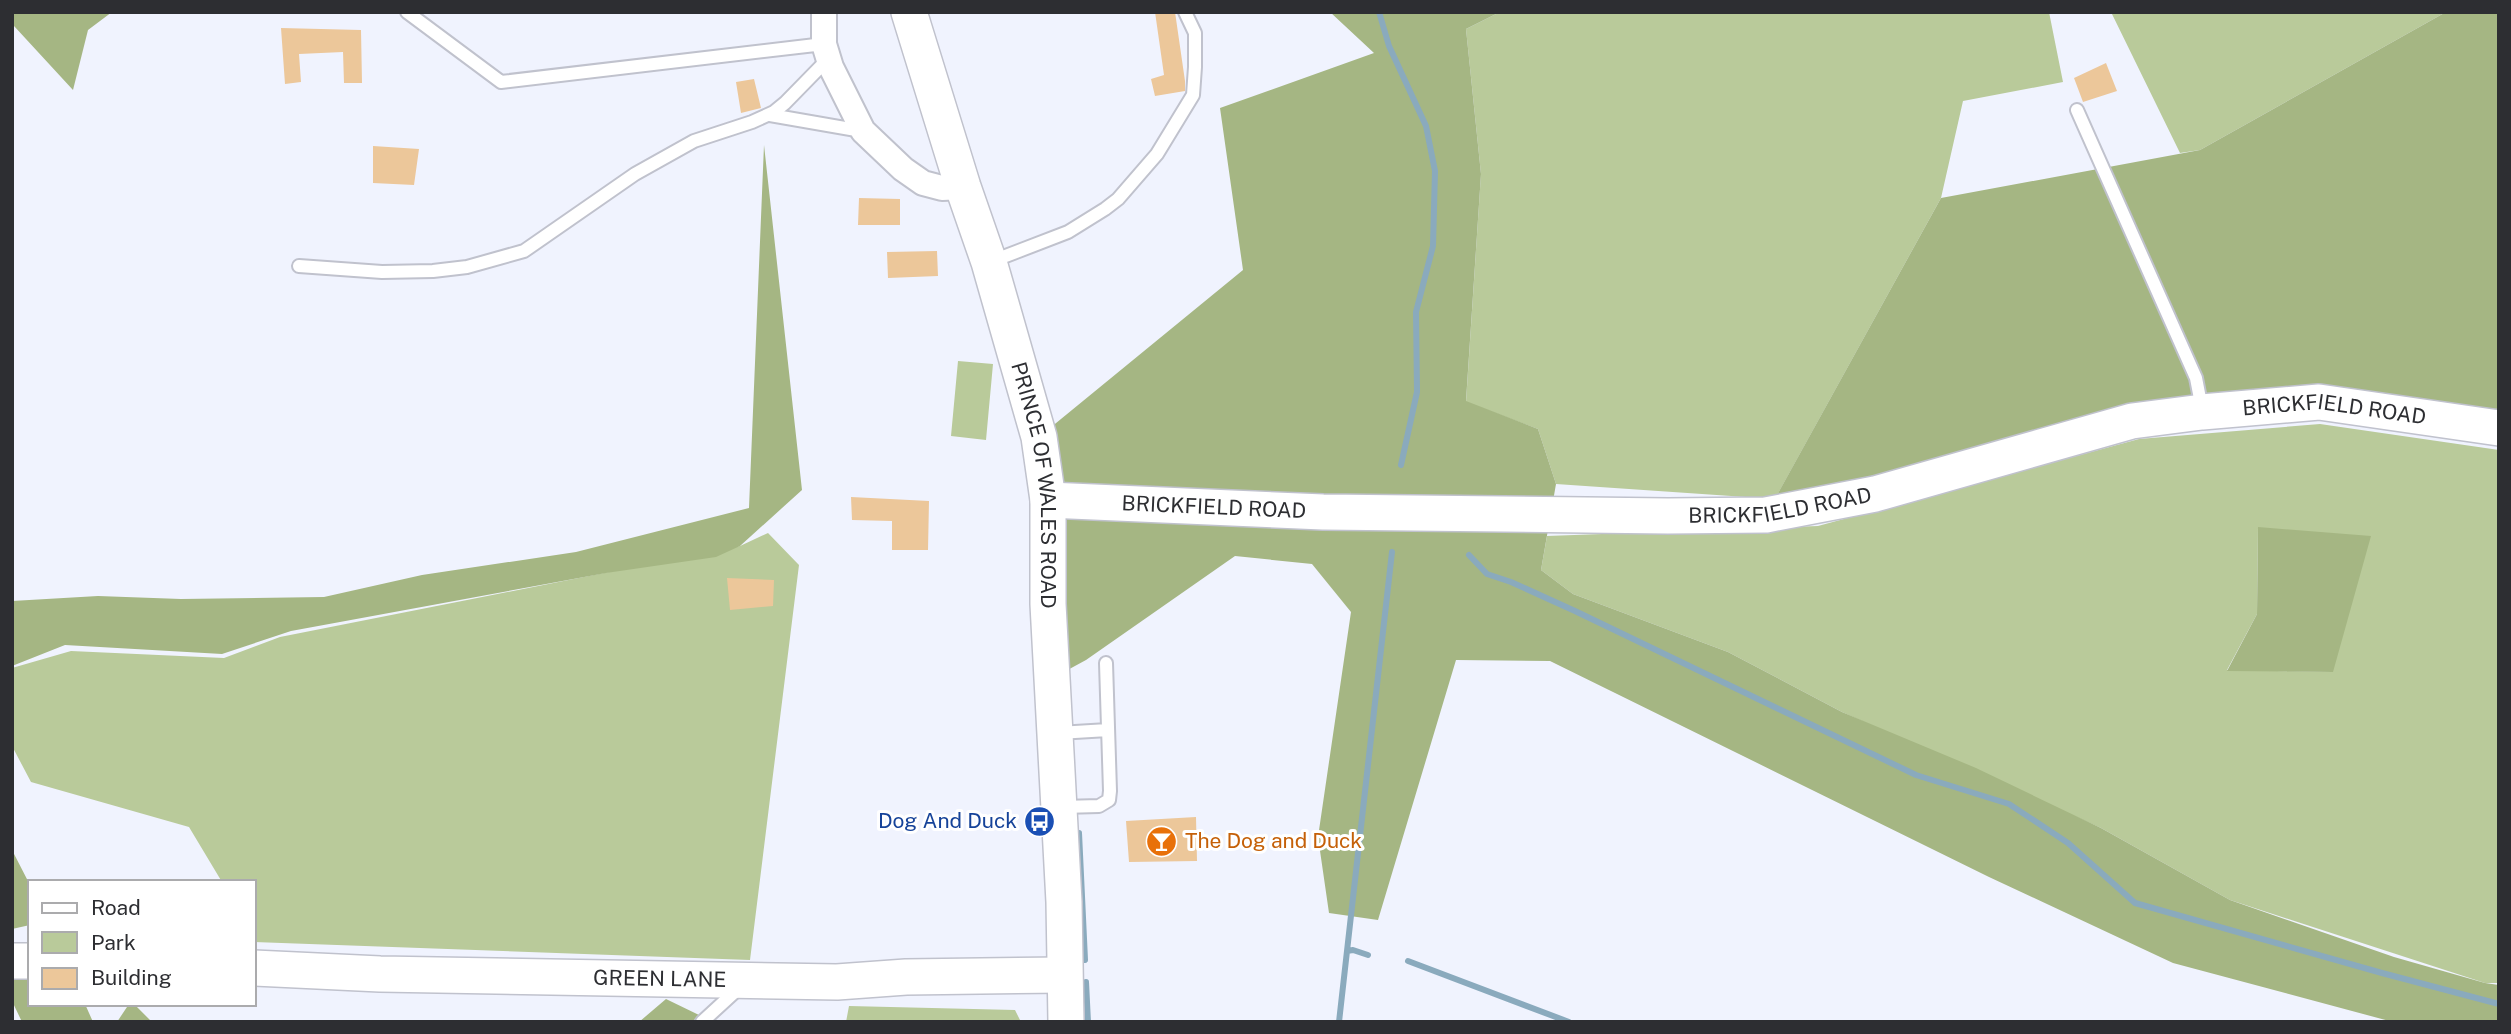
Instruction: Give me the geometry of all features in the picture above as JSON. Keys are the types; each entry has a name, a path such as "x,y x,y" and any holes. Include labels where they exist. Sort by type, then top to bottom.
{"street":[{"path":"824,12 826,51 863,131 903,169 923,183 942,188 963,187"},
{"name":"PRINCE OF WALES ROAD","path":"909,12 989,262 1040,437 1048,500 1048,604 1064,902 1066,1022"},
{"name":"BRICKFIELD ROAD","path":"1048,500 1324,512 1766,515 1875,494 2132,422 2202,412 2319,402 2499,428"},
{"name":"GREEN LANE","path":"256,968 380,974 837,982 906,977 1064,975"}],"lane":[{"path":"407,12 500,82 826,51"},
{"path":"989,262 1068,232 1105,209 1118,199 1157,154 1193,95 1195,33 1185,12"},
{"path":"299,267 392,272 433,271 467,267 524,251 635,174 694,141 770,114 785,103 826,51"},
{"path":"2077,110 2196,378 2202,412"},
{"path":"770,114 863,131"},
{"path":"1059,807 1099,806 1109,800 1106,663"},
{"path":"1054,733 1108,730"},
{"path":"702,1022 747,981"}],"green space":[{"path":"14,12 112,12 88,30 73,90 14,26"},
{"path":"1330,12 1500,12 1466,29 1481,174 1466,401 1538,429 1556,484 1541,570 1573,594 1728,652 1842,712 1976,768 2101,828 2230,900 2394,957 2499,985 2499,1022 2393,1022 2173,963 1989,877 1550,661 1456,660 1378,920 1329,913 1318,837 1351,612 1312,564 1235,556 1086,660 1051,679 1039,437 1243,270 1220,108 1374,53"},
{"path":"1500,12 2049,12 2063,82 1963,101 1941,198 1775,499 1556,484 1538,429 1466,402 1481,174 1466,29"},
{"path":"2111,12 2446,12 2200,150 2180,153"},
{"path":"2446,12 2499,12 2499,428 2202,412 1766,515 1941,198 2200,150"},
{"path":"764,145 802,490 740,546 716,557 606,573 291,631 222,654 65,645 12,666 12,601 98,596 181,599 324,597 422,575 576,552 749,508"},
{"path":"958,361 993,364 986,440 951,436"},
{"path":"2320,424 2499,450 2499,983 2485,983 2230,900 2101,828 1842,712 1728,652 1573,594 1541,570 1547,536 1818,526 2139,439","holes":["2258,527 2333,672 2227,670 2257,614"]},
{"path":"2258,527 2371,536 2333,672 2227,671 2257,614"},
{"path":"768,533 799,565 750,960 256,942 256,880 221,880 189,827 31,782 12,746 12,668 71,651 224,658 280,637 740,546"},
{"path":"12,850 28,881 28,925 12,929"},
{"path":"12,978 28,979 28,1006 86,1006 93,1022 22,1022 12,1001"},
{"path":"666,999 699,1015 692,1022 639,1022"},
{"path":"128,1006 136,1006 152,1022 117,1022"},
{"path":"849,1006 1015,1010 1021,1022 846,1022"}],"building":[{"path":"1155,12 1175,12 1185,91 1155,96 1151,79 1164,75"},
{"path":"281,28 361,30 362,83 344,83 343,52 299,54 301,82 285,84"},
{"path":"2106,63 2117,91 2083,102 2074,78"},
{"path":"754,79 761,108 741,113 736,82"},
{"path":"373,146 419,149 414,185 373,183"},
{"path":"859,198 900,199 900,225 858,225"},
{"path":"937,251 938,276 888,278 887,252"},
{"path":"851,497 929,501 928,550 892,550 892,521 852,520"},
{"path":"727,578 774,580 773,606 730,610"},
{"name":"The Dog and Duck","path":"1196,817 1197,861 1129,862 1126,821"}],"waterway":[{"path":"1379,12 1389,46 1426,126 1435,171 1433,246 1416,312 1417,392 1401,465"},
{"path":"1339,1022 1392,552"},
{"path":"1469,555 1487,574 1575,611 1916,775 2009,804 2068,843 2135,903 2499,1004"},
{"path":"1079,833 1085,960"},
{"path":"1347,951 1353,950 1368,955"},
{"path":"1408,961 1569,1022"},
{"path":"1086,982 1088,1022"}],"place":[{"name":"Dog And Duck","path":"1040,821"},
{"name":"The Dog and Duck","path":"1162,841"}]}
